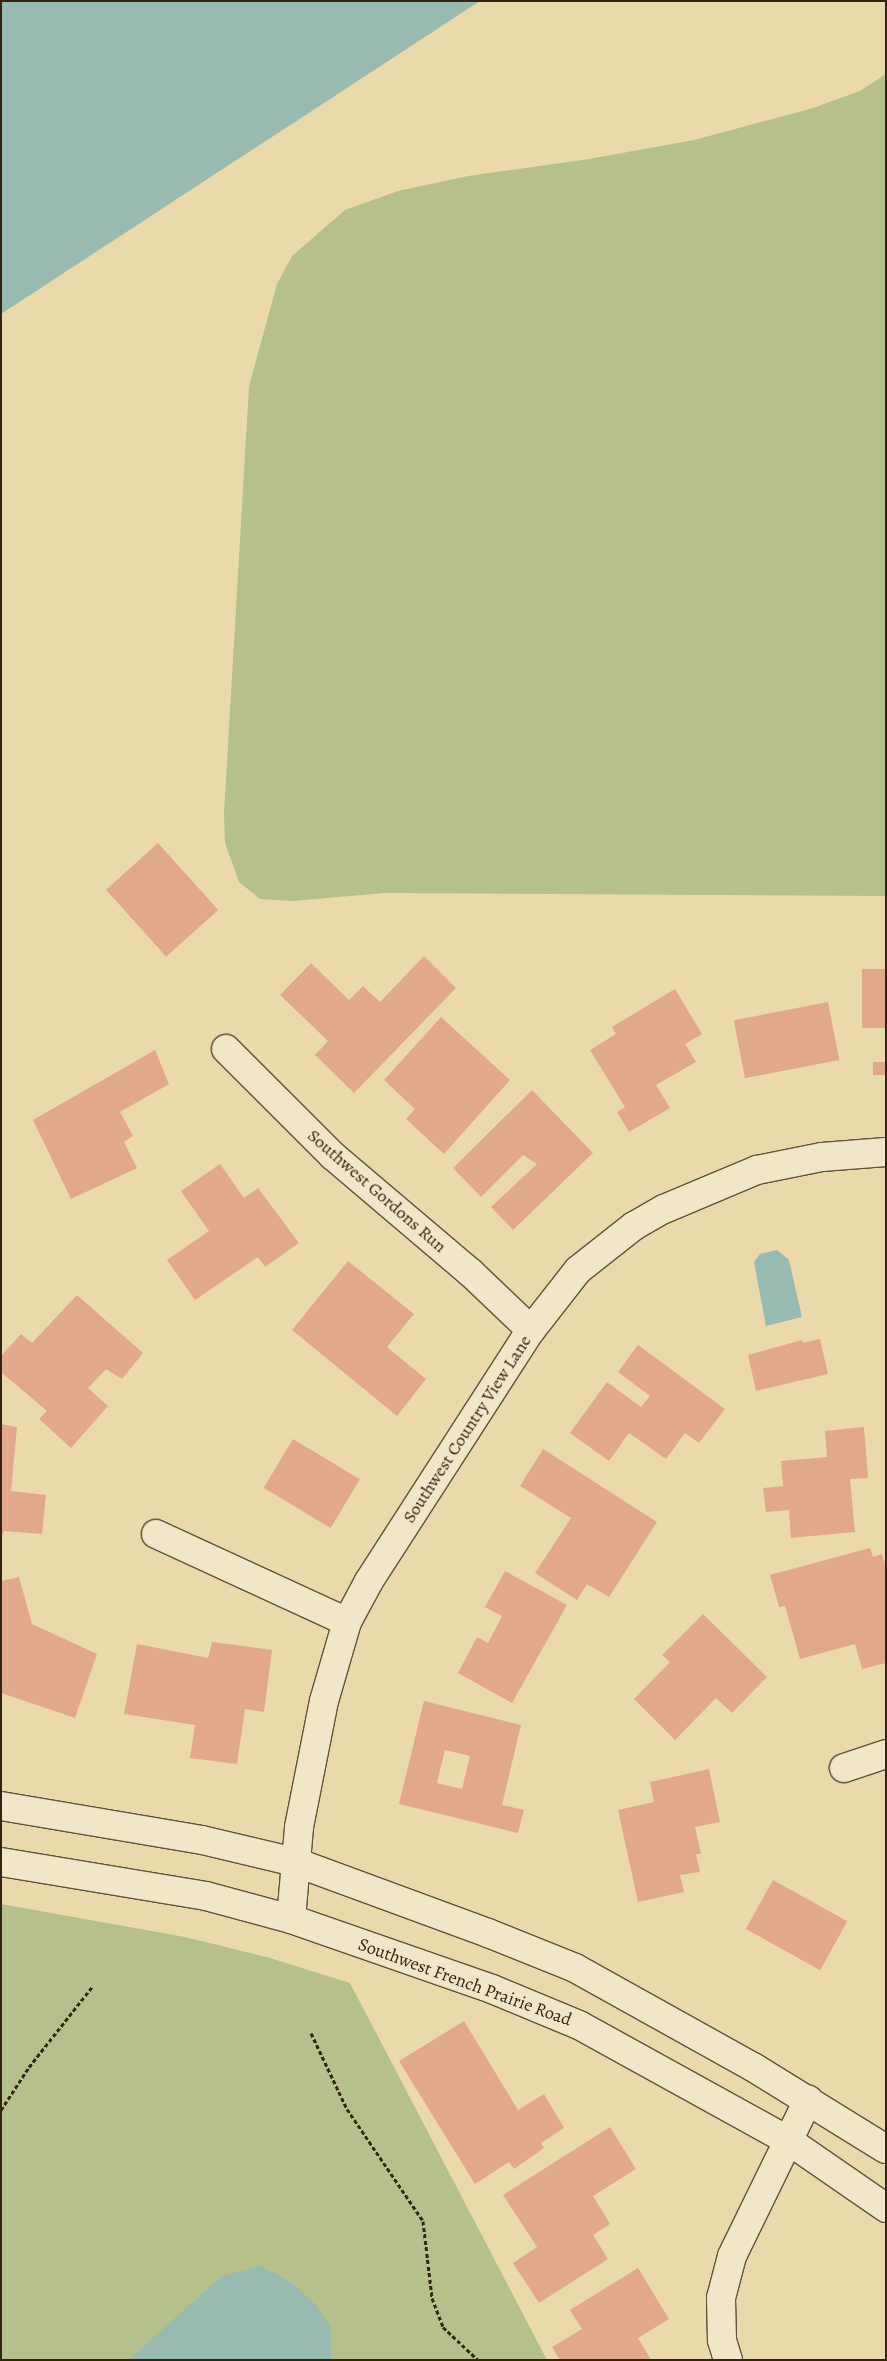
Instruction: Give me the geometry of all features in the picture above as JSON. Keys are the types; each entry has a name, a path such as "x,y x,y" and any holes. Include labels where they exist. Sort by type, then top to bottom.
{"street":[{"name":"Southwest Gordons Run","path":"226,1048 333,1156 470,1272 531,1330"},
{"name":"Southwest Country View Lane","path":"291,1919 299,1827 324,1701 347,1622 369,1581 531,1330 578,1270 634,1226 664,1209 757,1170 822,1157 886,1152"},
{"path":"156,1534 347,1622"},
{"path":"844,1768 886,1754"},
{"path":"1,1806 202,1840 295,1862 488,1932 574,1968 808,2100 886,2149"},
{"name":"Southwest French Prairie Road","path":"1,1862 206,1896 291,1919 492,1989 579,2025 789,2140 886,2208"},
{"path":"728,2360 722,2340 721,2298 732,2256 808,2100"}],"path":[{"path":"1,2110 29,2067 92,1987"},
{"path":"311,2033 347,2108 423,2221 432,2298 443,2327 478,2360"}],"green space":[{"path":"886,74 886,896 385,893 292,901 260,899 239,882 225,843 224,814 249,386 277,284 292,256 345,210 398,191 468,176 589,159 694,140 810,109 860,91"},
{"path":"1,1904 185,1937 270,1958 350,1983 547,2360 1,2360"}],"water":[{"path":"1,1 480,1 1,314"},
{"path":"777,1250 789,1260 802,1317 766,1326 754,1262 760,1254"},
{"path":"260,2266 288,2280 315,2304 331,2328 331,2360 128,2360 222,2276"}],"building":[{"path":"158,843 218,910 166,957 106,890"},
{"path":"424,956 456,988 354,1093 315,1055 328,1041 280,995 311,963 349,1000 363,986 380,1002"},
{"path":"862,969 886,969 886,1028 862,1028"},
{"path":"675,989 702,1034 685,1044 696,1062 656,1085 670,1108 629,1132 617,1112 625,1107 590,1050 616,1034 612,1027"},
{"path":"828,1002 839,1060 745,1078 734,1020"},
{"path":"441,1017 510,1080 444,1154 406,1119 415,1109 384,1080"},
{"path":"155,1050 169,1084 120,1112 133,1136 124,1142 137,1168 71,1199 33,1120"},
{"path":"873,1062 886,1062 886,1075 873,1075"},
{"path":"532,1090 593,1153 513,1230 491,1207 537,1164 523,1155 481,1197 453,1168"},
{"path":"220,1164 244,1198 258,1188 299,1243 265,1267 258,1257 195,1300 167,1260 209,1231 181,1191"},
{"path":"348,1261 414,1314 387,1347 426,1379 397,1416 292,1330"},
{"path":"77,1295 143,1353 122,1379 106,1369 88,1388 108,1406 71,1448 39,1419 47,1411 1,1372 1,1356 21,1334 32,1343"},
{"path":"820,1339 828,1374 756,1391 748,1355 802,1340 803,1343"},
{"path":"638,1345 725,1409 699,1443 685,1433 666,1459 629,1433 609,1461 570,1433 607,1382 641,1407 650,1396 618,1372"},
{"path":"1,1424 17,1427 11,1491 46,1495 42,1534 4,1531 1,1539"},
{"path":"864,1427 868,1478 850,1479 855,1532 791,1538 789,1510 766,1512 763,1488 783,1486 781,1461 827,1457 825,1431"},
{"path":"293,1439 360,1479 331,1528 264,1488"},
{"path":"543,1449 657,1522 609,1597 587,1584 577,1600 535,1573 571,1518 520,1486"},
{"path":"870,1548 873,1557 882,1554 886,1568 886,1663 862,1669 855,1644 800,1659 785,1606 779,1607 770,1575"},
{"path":"505,1571 567,1605 512,1703 458,1673 477,1637 488,1643 502,1616 485,1607"},
{"path":"19,1577 32,1624 97,1654 75,1718 1,1693 1,1581"},
{"path":"703,1614 767,1677 732,1713 716,1698 675,1740 634,1699 670,1662 662,1655"},
{"path":"212,1642 272,1650 264,1712 245,1709 237,1764 190,1758 195,1725 124,1714 137,1644 208,1658"},
{"path":"424,1701 521,1725 502,1805 524,1810 518,1833 399,1804","holes":["445,1750 470,1756 462,1789 437,1783"]},
{"path":"709,1769 720,1822 695,1827 701,1854 696,1854 700,1872 680,1875 684,1892 638,1902 618,1810 654,1802 650,1782"},
{"path":"773,1880 847,1921 820,1970 746,1929"},
{"path":"464,2021 518,2110 544,2094 564,2128 541,2143 544,2148 514,2169 509,2162 475,2184 399,2061"},
{"path":"610,2127 636,2169 593,2196 610,2224 593,2235 608,2259 539,2303 513,2263 537,2247 503,2195"},
{"path":"638,2268 669,2319 638,2338 651,2360 560,2360 552,2347 582,2329 570,2310"}]}
